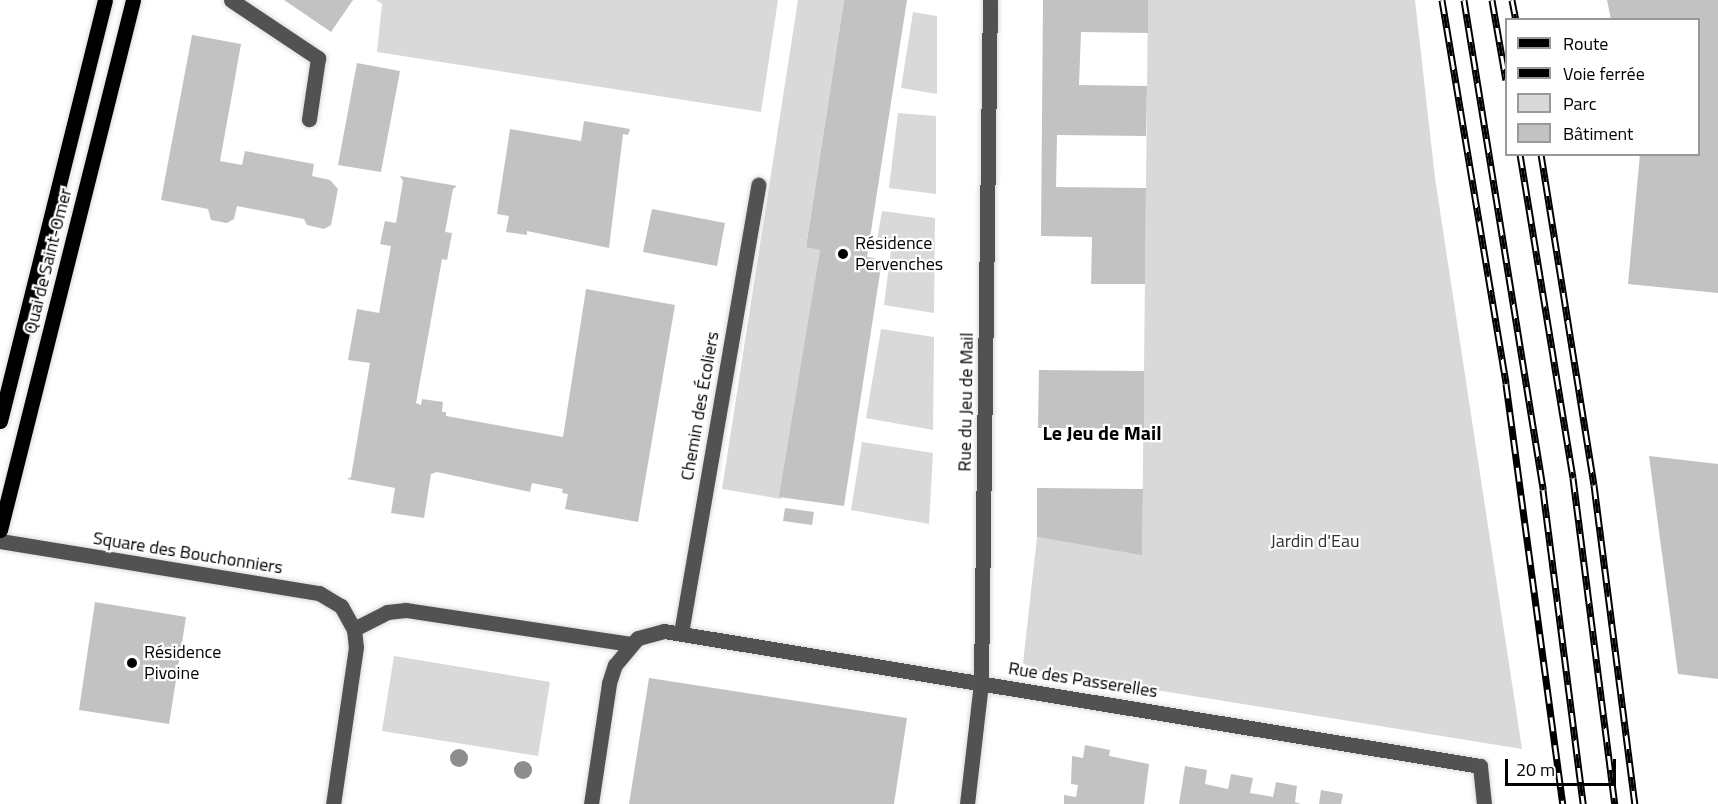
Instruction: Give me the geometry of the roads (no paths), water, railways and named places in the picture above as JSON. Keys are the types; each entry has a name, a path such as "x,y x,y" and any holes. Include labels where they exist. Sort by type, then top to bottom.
{"main road":[{"name":"Quai de Saint-Omer","path":"0,421 105,0"},
{"name":"Quai de Saint-Omer","path":"0,530 133,0"}],"street":[{"path":"231,0 318,58 309,119"},
{"name":"Rue du Jeu de Mail","path":"967,804 981,683 990,0"},
{"name":"Chemin des Écoliers","path":"681,633 758,185"},
{"name":"Square des Bouchonniers","path":"0,541 319,594 341,606 354,629"},
{"path":"333,804 356,647 354,629 387,612 406,610 631,644"},
{"path":"591,804 611,675 631,644 654,632 681,633"},
{"name":"Rue des Passerelles","path":"681,633 1480,766 1484,804"}],"railway":[{"path":"1442,0 1506,384 1563,804"},
{"path":"1464,0 1543,490 1583,804"},
{"path":"1492,0 1505,74"},
{"path":"1512,0 1516,18"},
{"path":"1520,156 1573,478 1615,804"},
{"path":"1541,156 1594,485 1635,804"}],"place":[{"name":"Résidence Pervenches","path":"843,254"},
{"name":"Résidence Pivoine","path":"132,663"}],"district":[{"name":"Le Jeu de Mail","path":"1102,432"}],"park label":[{"name":"Jardin d'Eau","path":"1315,541"}]}
